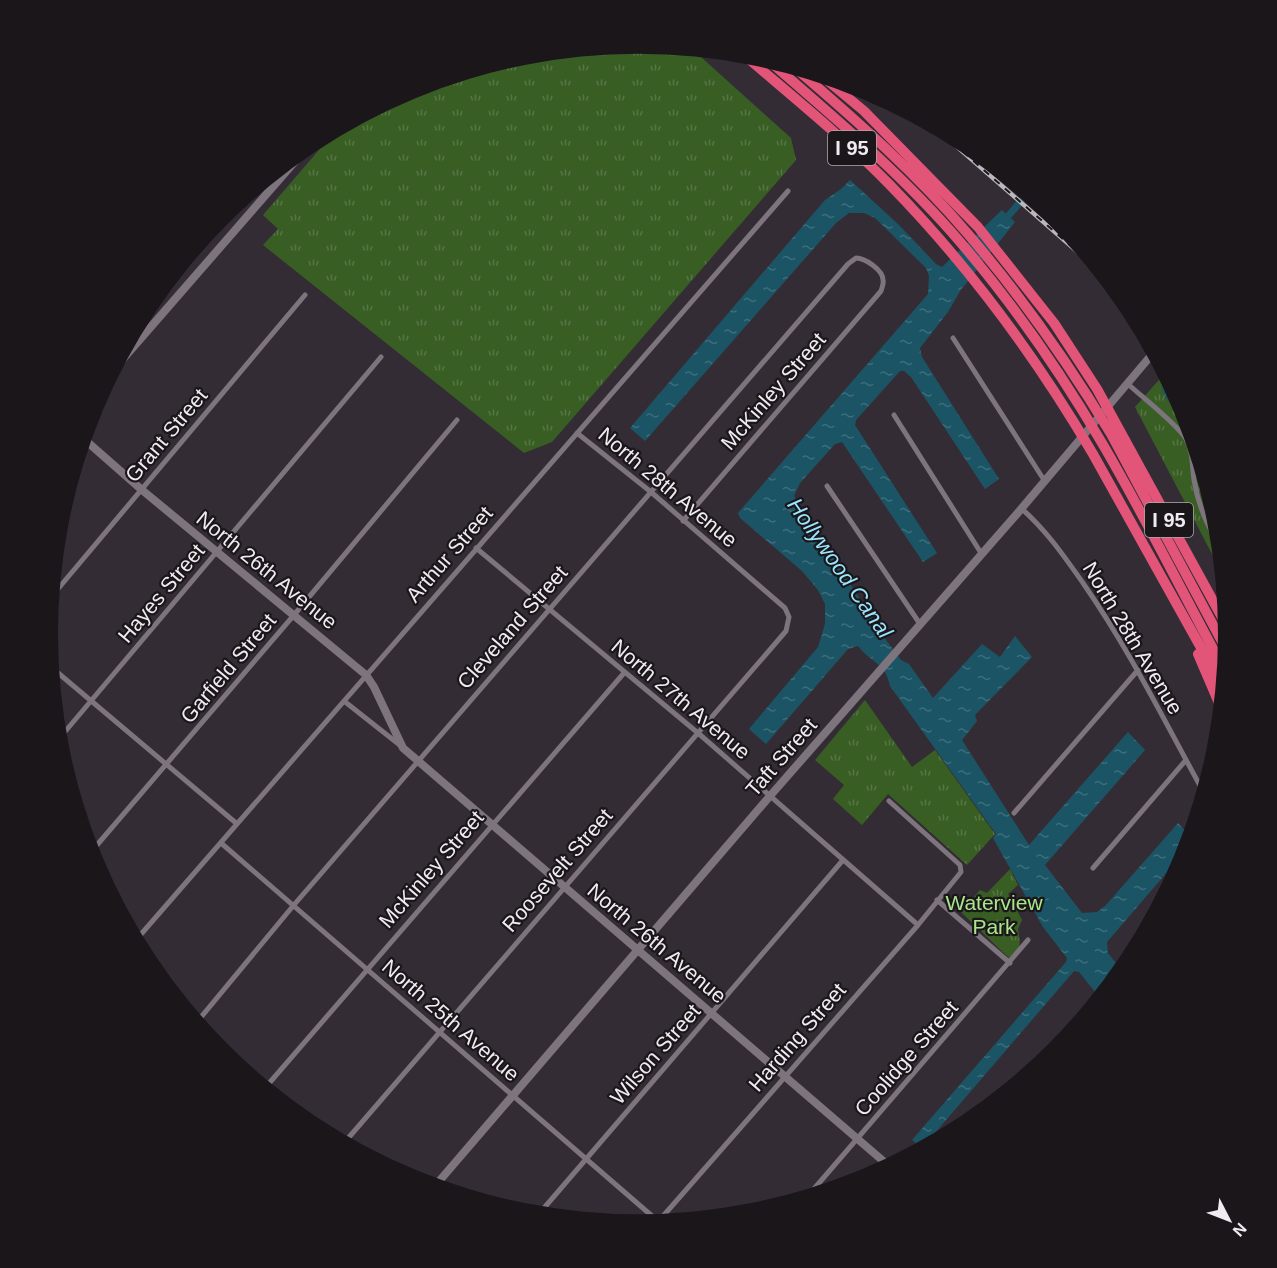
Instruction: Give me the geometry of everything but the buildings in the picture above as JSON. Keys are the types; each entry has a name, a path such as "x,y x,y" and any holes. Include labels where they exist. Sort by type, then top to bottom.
{"highway":[{"name":"I 95","path":"757,66 848,145 890,185 951,252 1025,347 1094,454 1217,676"},
{"path":"782,72 866,146 991,263 1094,394"},
{"path":"809,80 885,148 964,238 984,273 1042,350 1082,409 1217,657"},
{"name":"I 95","path":"839,90 864,111 978,227 1054,323 1217,611"},
{"path":"1114,430 1218,633"},
{"path":"1191,630 1200,662 1215,696"}],"street":[{"path":"136,344 281,177"},
{"name":"Arthur Street","path":"142,933 788,191"},
{"name":"Cleveland Street","path":"202,1016 293,906 848,264 856,258 863,258 881,273 883,280"},
{"name":"McKinley Street","path":"683,521 881,291 883,280"},
{"name":"Grant Street","path":"61,586 305,296"},
{"path":"953,338 1044,480"},
{"name":"Hayes Street","path":"67,730 381,357"},
{"name":"Taft Street","path":"441,1179 1149,358"},
{"path":"1128,384 1184,437"},
{"path":"894,414 981,553"},
{"name":"Garfield Street","path":"98,844 457,420"},
{"name":"North 28th Avenue","path":"577,433 651,492 785,608 789,616"},
{"name":"North 26th Avenue","path":"90,445 366,675 403,748"},
{"path":"1192,460 1200,507 1208,525"},
{"path":"827,486 920,624"},
{"name":"North 28th Avenue","path":"1022,508 1043,530 1100,607 1138,670 1199,784"},
{"name":"North 27th Avenue","path":"476,548 698,733 918,924"},
{"name":"Roosevelt Street","path":"349,1137 786,631 789,616"},
{"path":"1014,813 1138,670"},
{"name":"McKinley Street","path":"270,1082 624,673"},
{"path":"60,674 236,823"},
{"name":"North 26th Avenue","path":"344,700 419,761 882,1160"},
{"path":"1093,868 1186,760"},
{"name":"Harding Street","path":"666,1213 961,872 960,866 889,801"},
{"name":"North 25th Avenue","path":"221,843 648,1214"},
{"name":"Wilson Street","path":"545,1206 843,860"},
{"path":"937,900 1010,963"},
{"name":"Coolidge Street","path":"817,1185 1028,940"}],"green space":[{"path":"601,55 676,55 702,58 791,138 796,160 552,442 524,453 263,245 278,229 263,215 319,150 382,114 417,98 488,74 525,65"},
{"path":"1160,379 1188,448 1199,484 1214,558 1135,407"},
{"path":"865,700 912,767 935,750 995,834 967,865 888,794 862,825 833,799 844,785 815,760"},
{"name":"Waterview Park","path":"1010,869 1018,885 1008,894 1022,920 1018,929 1020,945 1009,958 961,912 980,890 987,893"}],"water":[{"path":"850,180 899,225 936,264 942,267 1002,210 1015,222 960,291 948,312 920,348 922,357 999,479 985,489 911,377 904,371 900,371 856,420 855,425 937,553 923,562 842,442 835,444 800,483 794,496 886,640 901,660 909,664 933,698 982,644 1000,657 1015,636 1032,657 975,715 977,721 962,740 1029,845 1128,732 1145,750 1045,865 1082,913 1097,912 1106,905 1178,823 1184,830 1167,872 1107,942 1108,953 1116,963 1095,992 1079,972 1074,971 937,1131 916,1143 912,1140 1066,962 1067,958 1043,927 993,838 996,834 890,686 885,672 858,646 848,649 766,744 749,729 818,647 825,624 825,604 818,590 802,571 740,518 738,513 928,294 929,276 926,268 875,218 864,213 849,213 836,223 645,441 630,428 825,200"},
{"path":"1162,385 1170,404 1165,397 1161,387"}],"waterway":[{"name":"Hollywood Canal","path":"1004,221 1023,199"}],"railway":[{"path":"972,160 1063,239"}]}
